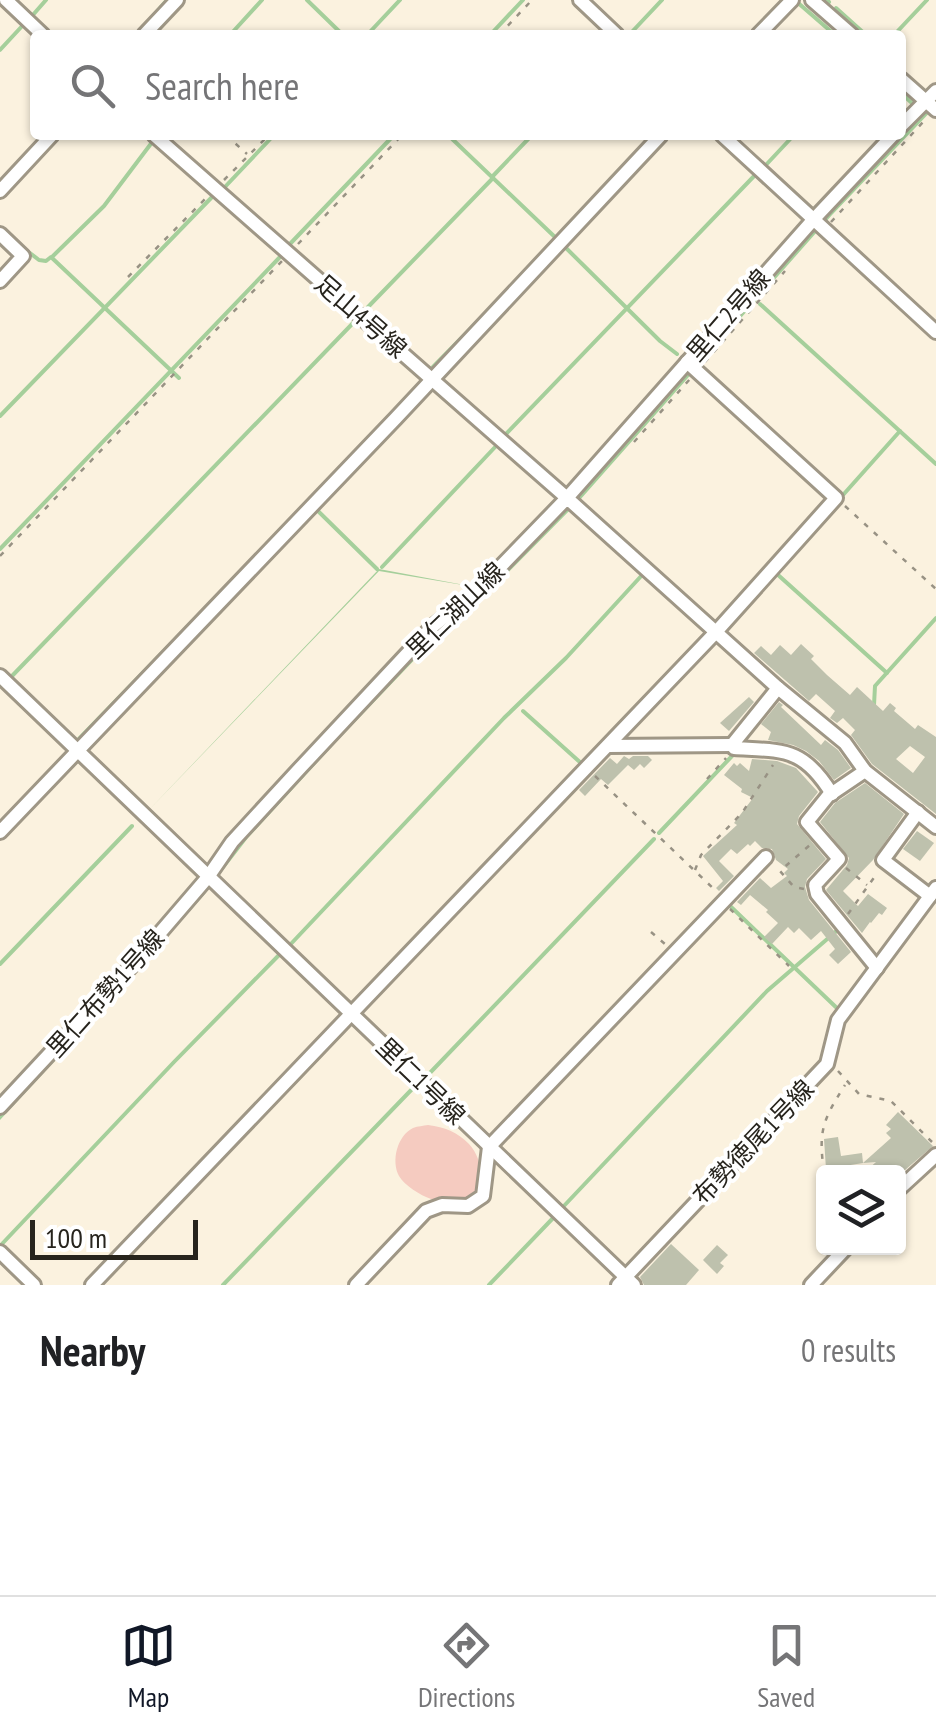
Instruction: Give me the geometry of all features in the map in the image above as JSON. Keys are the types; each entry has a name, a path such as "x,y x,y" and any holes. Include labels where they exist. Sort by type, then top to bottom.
{"street":[{"path":"6,0 38,30"},
{"path":"149,30 176,0"},
{"path":"580,0 612,30"},
{"path":"763,30 792,0"},
{"path":"812,0 846,30"},
{"path":"906,83 933,103 906,122"},
{"path":"0,191 47,140"},
{"name":"足山4号線","path":"160,140 567,498"},
{"path":"0,832 656,140"},
{"path":"727,140 936,332"},
{"name":"里仁2号線","path":"567,498 692,366 889,140"},
{"path":"0,234 23,256 0,281"},
{"path":"92,1285 716,632 836,498 692,366"},
{"path":"567,498 778,688 845,742 865,771 936,827"},
{"name":"里仁湖山線","path":"208,878 240,833 432,627 478,590 567,498"},
{"path":"0,676 208,878"},
{"path":"733,746 778,688"},
{"path":"608,746 780,750 804,760 832,794"},
{"path":"865,771 832,794 808,822 838,860 820,878 817,894 877,968"},
{"path":"918,812 883,860 933,892"},
{"path":"356,1285 426,1210 442,1205 468,1206 482,1196 489,1147 766,857"},
{"name":"里仁1号線","path":"208,878 626,1282"},
{"name":"里仁布勢1号線","path":"0,1107 208,878"},
{"name":"布勢徳尾1号線","path":"626,1282 828,1062 838,1020 933,892"},
{"path":"906,1183 936,1155"},
{"path":"0,1252 34,1285"},
{"path":"810,1285 839,1255"}],"path":[{"path":"503,30 532,0"},
{"path":"906,132 933,103"},
{"path":"231,140 248,156"},
{"path":"128,277 264,140"},
{"path":"0,556 397,140"},
{"path":"818,225 898,140"},
{"path":"634,442 692,366 786,270"},
{"path":"836,498 936,589"},
{"path":"707,779 733,746"},
{"path":"695,872 701,855 742,813 780,750"},
{"path":"587,768 790,966"},
{"path":"816,888 797,889 780,871 820,836"},
{"path":"838,860 868,886"},
{"path":"841,924 885,861"},
{"path":"651,932 674,954"},
{"path":"828,1062 859,1094 890,1101 936,1147"},
{"path":"823,1165 825,1118 846,1083"}],"shaded area":[{"path":"936,100 936,106 906,137 906,132"},
{"path":"899,140 904,140 832,215 580,500 489,592 443,630 338,740 248,838 117,994 0,1120 0,1115 117,988 248,832 441,627 486,590 568,507 776,271"},
{"path":"379,569 475,587 379,571 146,813"},
{"path":"428,1125 455,1133 474,1151 481,1176 480,1185 470,1197 431,1199 413,1190 399,1176 399,1143 413,1128"}],"building":[{"path":"801,644 814,656 811,659 850,695 857,687 883,711 890,703 915,729 918,725 936,737 936,814 872,764 851,735 855,730 843,718 837,723 830,718 835,711 816,694 809,701 754,653 761,646 771,655 780,645 791,655","holes":["910,746 925,757 913,773 896,759"]},
{"path":"749,697 754,702 729,731 720,723"},
{"path":"779,702 821,745 825,740 838,750 851,768 834,780 806,751 768,740 771,732 761,724"},
{"path":"624,756 648,756 652,760 644,768 640,764 634,770 628,765 608,785 601,779 585,796 579,790 610,758 617,764"},
{"path":"752,759 777,761 796,768 818,792 797,824 826,859 807,879 805,887 809,900 851,952 838,964 829,955 835,949 821,931 811,940 799,928 794,933 788,927 772,944 764,937 778,923 768,910 750,895 741,905 737,902 760,878 771,888 787,876 784,873 788,869 776,860 772,849 762,848 755,841 737,854 731,849 719,861 734,876 719,891 716,888 723,881 703,856 737,825 734,823 753,798 724,775 734,763 749,771"},
{"path":"865,783 904,814 873,860 843,891 858,906 868,894 887,908 862,933 826,890 849,858 820,822 835,803"},
{"path":"917,831 934,843 920,861 903,849"},
{"path":"898,1112 933,1146 906,1169 906,1165 863,1163 891,1138 886,1133 891,1129 886,1125"},
{"path":"838,1137 841,1156 862,1153 863,1163 826,1165 824,1139"},
{"path":"671,1244 699,1270 686,1285 644,1285 640,1277"},
{"path":"717,1245 728,1255 717,1274 703,1260"}],"waterway":[{"path":"32,16 46,0"},
{"path":"147,23 167,0"},
{"path":"235,30 262,0"},
{"path":"307,0 338,30"},
{"path":"372,30 400,0"},
{"path":"495,30 523,0"},
{"path":"634,30 662,0"},
{"path":"899,30 927,0"},
{"path":"797,2 829,30"},
{"path":"836,8 860,30"},
{"path":"0,50 24,24"},
{"path":"906,98 914,105"},
{"path":"223,189 269,140"},
{"path":"289,245 389,140"},
{"path":"453,140 557,239"},
{"path":"492,177 527,140"},
{"path":"764,167 789,140"},
{"path":"53,256 104,206 153,141"},
{"path":"506,434 757,173"},
{"path":"368,307 493,178"},
{"path":"0,416 213,196"},
{"path":"22,247 39,260 51,257 179,378"},
{"path":"565,247 677,354"},
{"path":"0,549 280,257"},
{"path":"760,304 936,464"},
{"path":"431,369 489,310"},
{"path":"12,676 355,321"},
{"path":"843,495 900,431"},
{"path":"382,567 497,445"},
{"path":"726,630 838,505"},
{"path":"316,509 377,569"},
{"path":"288,947 643,574"},
{"path":"777,574 887,673"},
{"path":"77,741 222,591"},
{"path":"874,705 875,686 936,618"},
{"path":"523,711 582,764"},
{"path":"659,833 732,756"},
{"path":"0,964 132,826"},
{"path":"426,1077 654,839"},
{"path":"728,904 840,1011"},
{"path":"562,1208 767,991 840,928"},
{"path":"1,1245 281,953"},
{"path":"292,1085 351,1023"},
{"path":"223,1285 416,1085"},
{"path":"489,1285 555,1216"}]}
